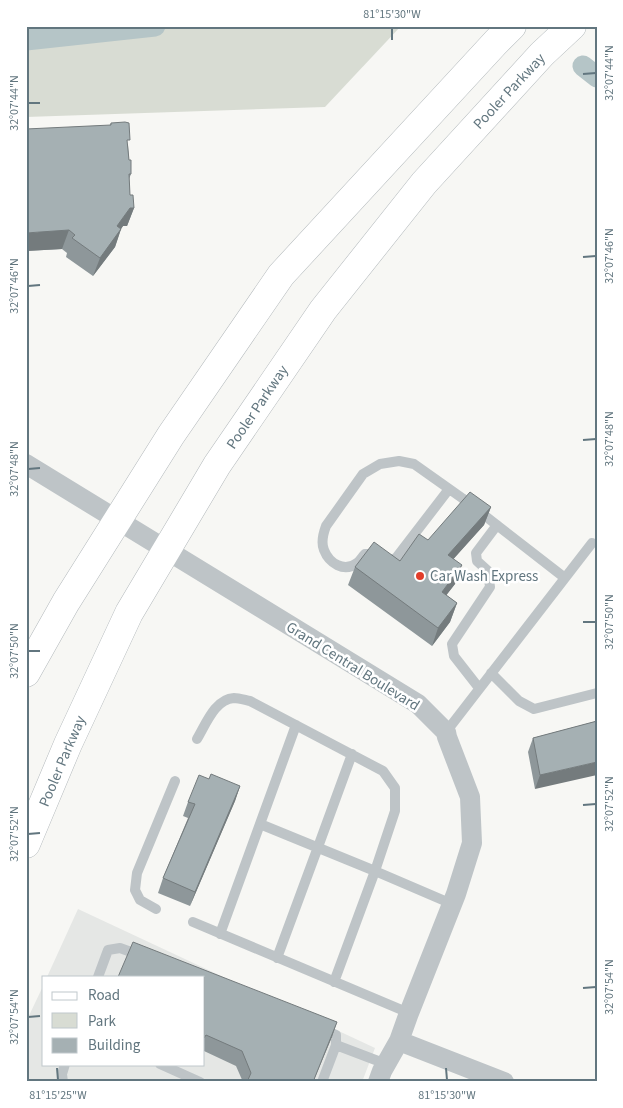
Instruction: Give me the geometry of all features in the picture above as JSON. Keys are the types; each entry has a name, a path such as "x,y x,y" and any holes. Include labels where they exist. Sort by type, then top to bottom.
{"main road":[{"path":"26,673 54,622 171,435 281,276 512,26"},
{"name":"Pooler Parkway","path":"26,844 68,744 129,613 217,465 323,310 424,183 542,54 572,26"}],"street":[{"name":"Grand Central Boulevard","path":"26,464 418,704 446,732 470,797 472,843 452,904 398,1041 378,1082"},
{"path":"398,1041 504,1082"}],"lane":[{"path":"449,489 396,558 386,562 372,554 365,554 356,564 344,568 332,563 323,549 322,536 326,526 363,474 380,464 399,461 414,464 449,489 497,525 565,578"},
{"path":"479,688 454,656 452,644 490,586 488,571 477,561 476,553 497,525"},
{"path":"446,732 592,543"},
{"path":"491,673 519,701 534,708 597,693"},
{"path":"197,739 220,702 233,698 250,701 383,771 395,788 395,811 375,872 334,982"},
{"path":"220,934 296,725"},
{"path":"277,958 352,754"},
{"path":"156,909 140,900 135,890 137,873 175,781"},
{"path":"260,824 452,904"},
{"path":"193,922 409,1013"},
{"path":"98,976 108,950 120,948 147,959"},
{"path":"315,1026 336,1035 336,1045 322,1082"},
{"path":"336,1045 386,1064"},
{"path":"63,1082 62,1074 64,1066"},
{"path":"164,1066 200,1082"}],"shaded area":[{"path":"78,909 375,1048 362,1082 26,1082 26,1022 42,988 42,1066 205,1066 205,976 47,976"}],"green space":[{"path":"26,26 401,26 325,107 26,117"}],"building":[{"path":"111,123 129,123 130,140 127,140 129,160 131,160 131,174 129,174 130,195 133,195 134,208 130,208 117,226 121,229 100,258 72,238 75,235 69,230 26,233 26,129 111,125"},
{"name":"Car Wash Express","path":"470,492 491,507 448,555 462,565 442,592 457,603 438,628 355,567 374,542 400,561 419,534 428,540"},
{"path":"597,721 597,762 540,775 533,738"},
{"path":"211,774 240,786 195,892 163,878 195,804 188,802 199,775 209,779"},
{"path":"133,942 337,1022 313,1082 247,1082 251,1073 242,1051 206,1035 205,1036 205,976 118,976"}],"waterway":[{"path":"26,40 155,26"},
{"path":"583,66 597,77"}],"place":[{"name":"Car Wash Express","path":"420,576"}]}
